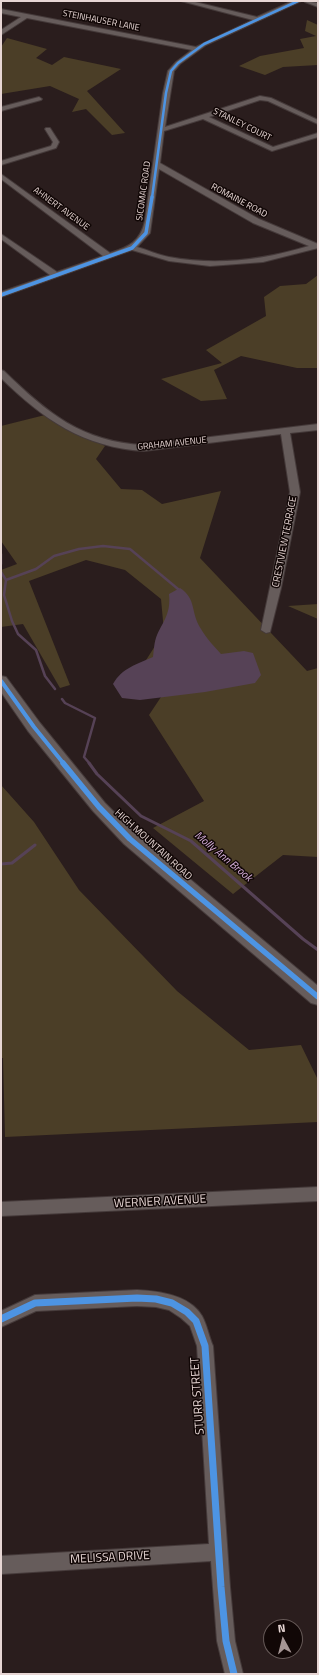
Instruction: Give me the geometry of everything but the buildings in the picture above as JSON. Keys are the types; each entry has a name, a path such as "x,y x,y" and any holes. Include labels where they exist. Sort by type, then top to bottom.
{"street":[{"path":"184,1 257,19"},
{"path":"197,48 213,39 298,1"},
{"path":"307,1 318,5"},
{"name":"STEINHAUSER LANE","path":"1,11 197,48"},
{"path":"1,33 26,16"},
{"name":"SICOMAC ROAD","path":"1,295 132,248 146,233 168,78 176,65 197,48"},
{"name":"STANLEY COURT","path":"161,130 260,98 269,100 318,122"},
{"path":"1,109 39,99"},
{"name":"STANLEY COURT","path":"203,116 272,149 318,135"},
{"path":"1,163 54,147 56,142 48,129"},
{"name":"ROMAINE ROAD","path":"156,164 256,221 317,246"},
{"name":"AHNERT AVENUE","path":"1,176 110,257"},
{"path":"1,236 57,276"},
{"path":"132,248 173,260 222,265 264,261 317,246"},
{"name":"GRAHAM AVENUE","path":"1,373 20,394 44,413 82,435 107,445 123,448 144,448 318,427"},
{"name":"CRESTVIEW TERRACE","path":"266,630 295,492 285,431"},
{"name":"HIGH MOUNTAIN ROAD","path":"1,681 34,727 99,807 130,839 318,997"},
{"name":"WERNER AVENUE","path":"1,1209 318,1194"},
{"name":"STURR STREET","path":"1,1318 35,1303 138,1298 156,1299 172,1303 192,1316 201,1332 204,1346 226,1642 234,1674"},
{"name":"MELISSA DRIVE","path":"1,1565 220,1552"}],"shaded area":[{"path":"307,20 318,25 318,65 283,67 265,75 239,66 260,56 304,48 300,39 316,36 305,31"},
{"path":"7,38 47,49 36,58 52,65 64,57 121,69 87,91 125,133 112,135 86,109 72,112 79,99 50,86 1,94 1,47"},
{"path":"318,275 318,368 297,368 241,356 214,370 227,399 201,401 161,379 222,363 206,350 266,316 264,297 280,286 306,284"},
{"path":"49,414 105,446 96,459 121,489 142,490 162,504 221,491 200,558 307,671 318,668 318,857 283,855 233,894 153,828 204,801 149,715 163,694 132,682 164,632 161,599 125,570 86,560 29,581 70,685 60,688 23,624 1,627 1,570 17,564 1,541 1,426"},
{"path":"180,588 189,597 195,617 203,632 221,654 244,651 253,653 261,675 255,683 205,692 140,700 122,698 113,684 125,670 153,657 156,638 168,611 169,594"},
{"path":"318,604 318,619 288,606"},
{"path":"1,785 34,822 79,890 177,991 249,1050 301,1045 318,1080 318,1122 5,1137 3,1058 1,1058"}],"waterway":[{"path":"6,580 36,569 54,556 79,549 103,546 130,549 178,589"},
{"name":"Molly Ann Brook","path":"1,554 1,564"},
{"name":"Molly Ann Brook","path":"1,572 6,580"},
{"name":"Molly Ann Brook","path":"6,580 4,595 12,621 18,634 36,650 45,676 55,689"},
{"name":"Molly Ann Brook","path":"62,699 65,703 95,718 84,757 90,764"},
{"name":"Molly Ann Brook","path":"89,763 97,774 141,816 191,841 303,939 318,950"},
{"path":"1,864 12,863 35,845"}],"cycle path":[{"path":"1,295 132,248 146,233 149,221 166,93 171,71 178,63 204,44 298,1"},
{"path":"1,681 34,727 99,807 130,839 318,997"},
{"path":"1,1319 35,1303 137,1298 156,1299 172,1303 187,1312 196,1321 205,1346 221,1587 226,1641 234,1674"}]}
